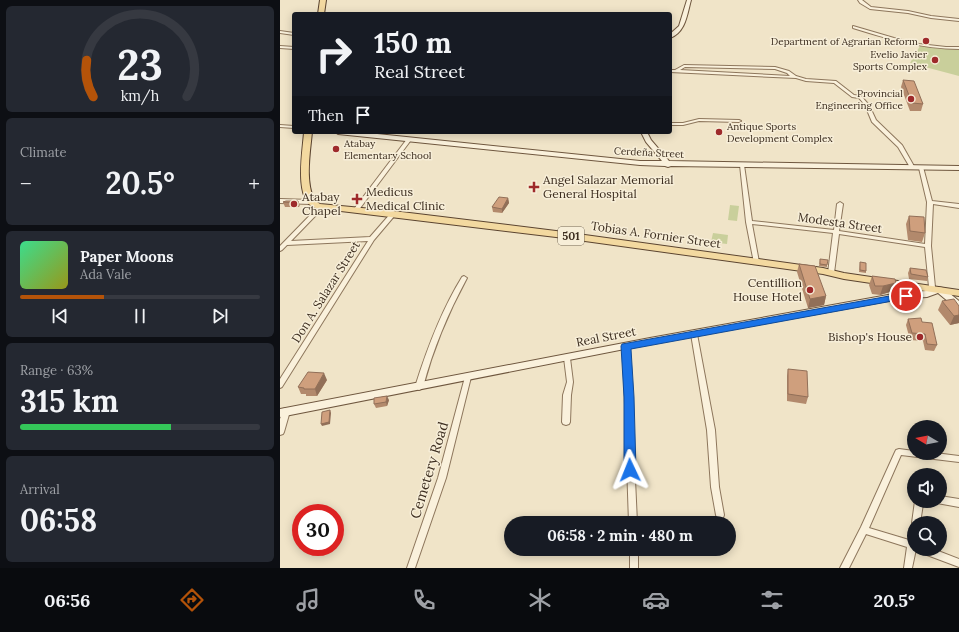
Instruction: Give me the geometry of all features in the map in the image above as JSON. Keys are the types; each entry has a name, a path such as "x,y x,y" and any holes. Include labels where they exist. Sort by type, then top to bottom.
{"main road":[{"path":"321,12 322,0"},
{"path":"672,35 677,33 682,26 689,0"},
{"path":"308,134 306,176 307,195 311,202"},
{"name":"Cerdeña Street","path":"356,134 640,163 959,168"},
{"path":"645,134 646,139 664,157 668,164"},
{"name":"Tobias A. Fornier Street","path":"311,202 321,207 394,214 556,234 957,291"},
{"path":"900,296 908,284"},
{"path":"937,289 959,306"},
{"name":"Real Street","path":"283,412 626,346 900,296 927,294 937,289"}],"street":[{"path":"860,0 870,8 959,20"},
{"path":"854,27 882,36 917,44 942,48 959,48"},
{"path":"280,32 292,34"},
{"path":"280,47 292,48"},
{"path":"684,73 677,70 684,66 774,68 788,72 796,77"},
{"path":"672,71 796,77 835,82 853,96 860,97 867,104 874,121 900,146 913,168"},
{"path":"672,124 683,124 699,120 739,121"},
{"path":"280,126 292,127"},
{"path":"356,210 410,140"},
{"path":"742,165 749,222 756,262"},
{"path":"921,168 930,202 928,246 937,289"},
{"path":"280,201 311,202"},
{"path":"930,202 959,206"},
{"path":"831,273 840,204"},
{"path":"280,249 321,207"},
{"name":"Don A. Salazar Street","path":"280,385 325,316 372,239 394,214"},
{"name":"Modesta Street","path":"749,222 836,232 928,246"},
{"path":"286,243 372,239"},
{"path":"419,387 425,362 453,298 464,278"},
{"path":"694,334 711,430 715,487 720,515"},
{"path":"626,346 629,397 629,457 633,516"},
{"path":"566,422 567,395 570,382 567,358"},
{"name":"Cemetery Road","path":"411,568 442,478 468,377"},
{"path":"280,432 283,412"},
{"path":"844,568 864,530 899,452 959,459"},
{"path":"947,501 959,503"},
{"path":"864,530 907,544"},
{"path":"634,556 634,568"},
{"path":"908,568 911,556"},
{"path":"942,556 959,562"}],"green space":[{"name":"Evelio Javier Sports Complex","path":"920,46 942,49 959,48 959,76 910,63"},
{"path":"730,205 739,206 737,221 728,220"},
{"path":"713,233 728,235 727,244 711,242"}],"building":[{"path":"903,80 914,81 923,104 912,103"},
{"path":"499,197 508,198 502,209 492,207"},
{"path":"298,201 298,203 283,202"},
{"path":"909,216 924,217 925,233 910,231"},
{"path":"820,259 828,260 827,265 820,264"},
{"path":"860,262 866,263 866,271 860,270"},
{"path":"799,264 815,266 826,296 810,299"},
{"path":"910,268 926,270 928,277 911,274"},
{"path":"872,276 895,279 896,283 875,286"},
{"path":"954,299 959,306 959,315 954,316 942,301"},
{"path":"921,318 922,322 932,323 937,345 927,344 925,334 912,333 908,319"},
{"path":"788,369 807,371 808,397 788,394"},
{"path":"308,372 324,373 315,389 304,389 298,387"},
{"path":"387,396 386,402 374,404 374,398"},
{"path":"330,410 329,422 321,424 322,412"}],"place":[{"name":"Department of Agrarian Reform","path":"926,41"},
{"name":"Evelio Javier Sports Complex","path":"935,60"},
{"name":"Provincial Engineering Office","path":"911,99"},
{"name":"Antique Sports Development Complex","path":"719,132"},
{"name":"Atabay Elementary School","path":"336,149"},
{"name":"Angel Salazar Memorial General Hospital","path":"534,187"},
{"name":"Medicus Medical Clinic","path":"357,199"},
{"name":"Atabay Chapel","path":"294,204"},
{"name":"Centillion House Hotel","path":"810,290"},
{"name":"Bishop's House","path":"920,337"}],"route":[{"path":"630,470 629,397 626,346 906,296"}]}
